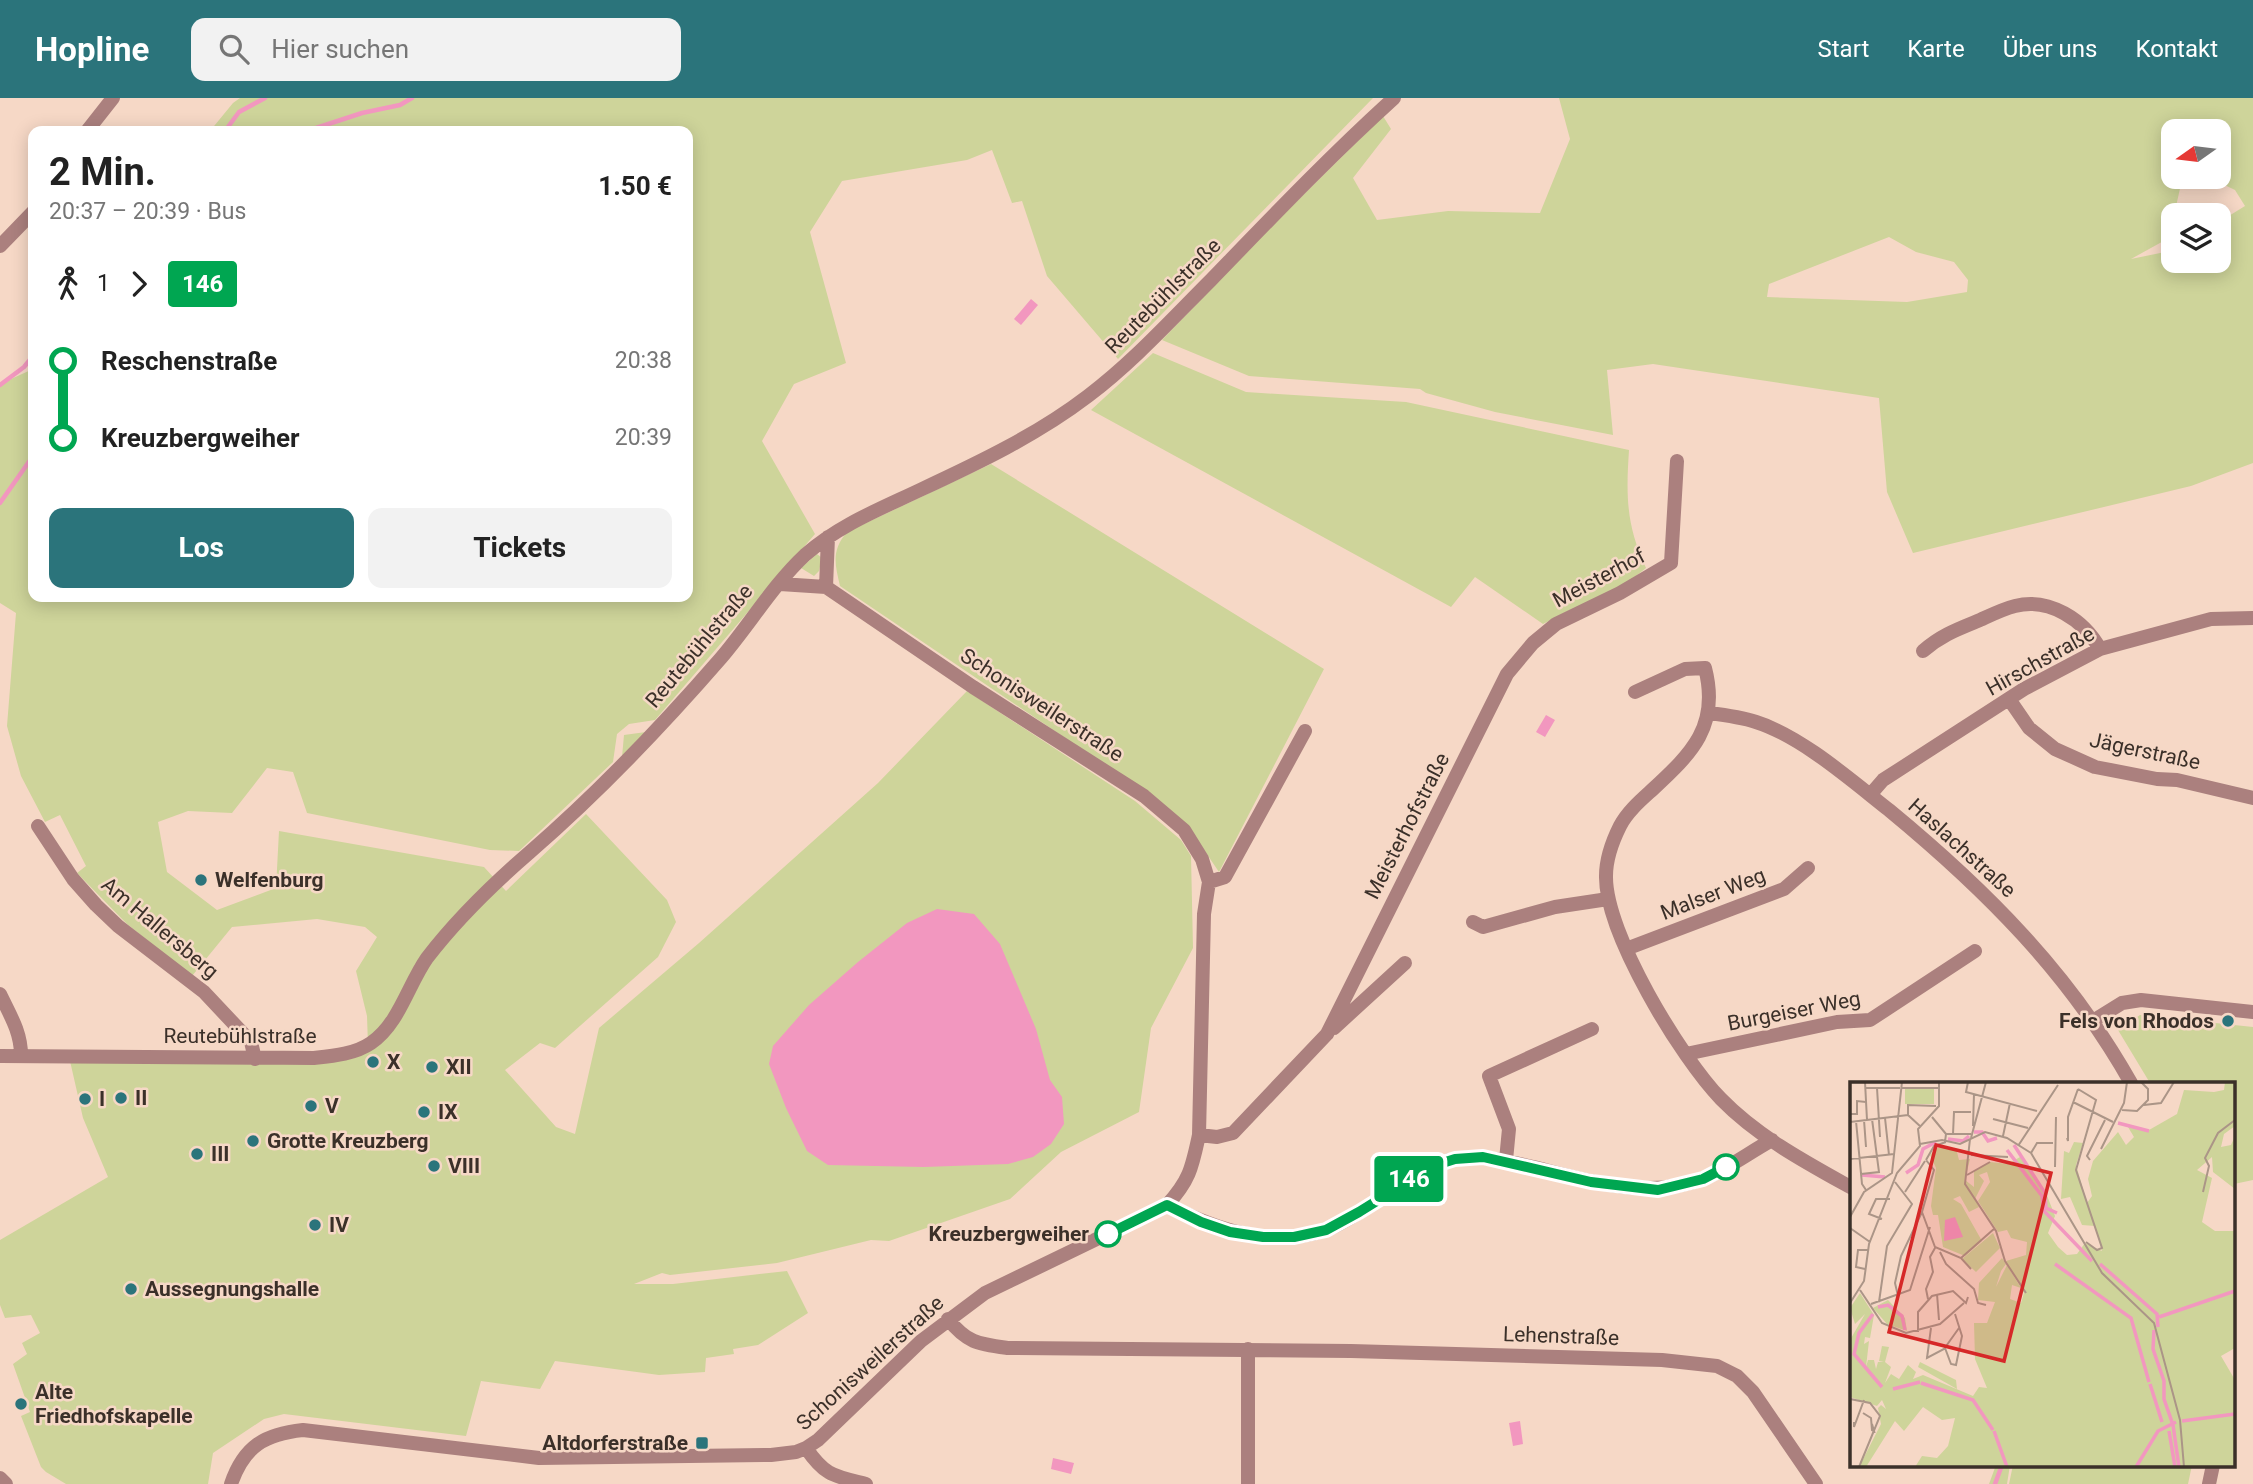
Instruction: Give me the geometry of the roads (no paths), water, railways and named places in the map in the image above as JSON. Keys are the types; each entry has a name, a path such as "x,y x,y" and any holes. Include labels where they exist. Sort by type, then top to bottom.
{"street":[{"path":"91,126 113,98"},
{"name":"Reutebühlstraße","path":"0,1056 256,1059 334,1056 368,1046 379,1037 397,1013 425,960 461,917 588,800 660,725 723,656 805,555 846,525 1037,431 1087,397 1152,340 1353,134 1394,98"},
{"path":"0,246 28,217"},
{"name":"Meisterhof","path":"1533,643 1556,624 1620,593 1671,563 1676,461"},
{"path":"780,584 826,587 828,537"},
{"name":"Schonisweilerstraße","path":"231,1484 246,1455 256,1444 270,1436 303,1430 539,1458 746,1456 782,1454 806,1448 818,1440 920,1341 985,1293 1167,1205 1183,1188 1192,1167 1199,1135 1204,914 1209,883 1202,859 1184,830 1144,796 973,687 826,587"},
{"path":"1923,650 1939,637 2017,605 2045,606 2070,615 2092,634 2100,649"},
{"name":"Hirschstraße","path":"1870,795 1884,780 2024,689 2100,649 2211,619 2253,618"},
{"name":"Meisterhofstraße","path":"1327,1034 1507,674 1533,643"},
{"path":"1635,692 1685,669 1705,668 1711,690 1709,713 1692,750 1622,822 1608,855 1608,899 1626,949 1652,999 1686,1054 1722,1099 1772,1140 1850,1187"},
{"name":"Jägerstraße","path":"2009,699 2029,728 2055,749 2095,767 2157,779 2177,780 2253,798"},
{"name":"Haslachstraße","path":"1709,713 1759,722 1789,737 1870,795 1941,853 2004,913 2093,1021 2131,1082"},
{"path":"1209,883 1225,877 1305,731"},
{"name":"Am Hallersberg","path":"38,826 73,879 96,905 118,926 204,992 251,1042 256,1059"},
{"name":"Malser Weg","path":"1626,949 1784,889 1808,868"},
{"path":"1472,922 1483,927 1555,907 1608,899"},
{"name":"Burgeiser Weg","path":"1686,1054 1837,1022 1870,1020 1975,951"},
{"name":"Meisterhofstraße","path":"1199,1135 1217,1137 1233,1133 1327,1034 1405,963"},
{"path":"0,994 16,1025 22,1055"},
{"path":"2093,1021 2122,1003 2141,1000 2253,1012"},
{"path":"1506,1160 1509,1129 1489,1076 1592,1029"},
{"path":"1167,1205 1201,1222 1230,1232 1263,1237 1294,1237 1326,1230 1433,1166 1455,1159 1483,1157 1506,1160 1591,1182 1658,1190 1703,1179 1772,1140"},
{"name":"Lehenstraße","path":"948,1319 961,1335 982,1344 1007,1348 1248,1349 1662,1360 1717,1366 1737,1376 1753,1392 1815,1484"},
{"path":"1248,1349 1248,1484"},
{"path":"806,1448 819,1467 836,1476 866,1484"},
{"path":"2209,1484 2213,1466"},
{"path":"0,1478 6,1484"}],"waterway":[{"path":"229,126 239,112 265,98"},
{"path":"322,126 362,113 400,105 412,98"},
{"path":"0,385 28,362"},
{"path":"0,503 28,463"},
{"path":"1995,1484 2002,1466"}],"place":[{"name":"Welfenburg","path":"201,880"},
{"name":"Fels von Rhodos","path":"2228,1021"},
{"name":"X","path":"373,1062"},
{"name":"XII","path":"432,1067"},
{"name":"II","path":"121,1098"},
{"name":"I","path":"85,1099"},
{"name":"V","path":"311,1106"},
{"name":"IX","path":"424,1112"},
{"name":"Grotte Kreuzberg","path":"253,1141"},
{"name":"III","path":"197,1154"},
{"name":"VIII","path":"434,1166"},
{"name":"IV","path":"315,1225"},
{"name":"Kreuzbergweiher","path":"1108,1234"},
{"name":"Aussegnungshalle","path":"131,1289"},
{"name":"Alte Friedhofskapelle","path":"21,1404"},
{"name":"Altdorferstraße","path":"702,1443"}]}
